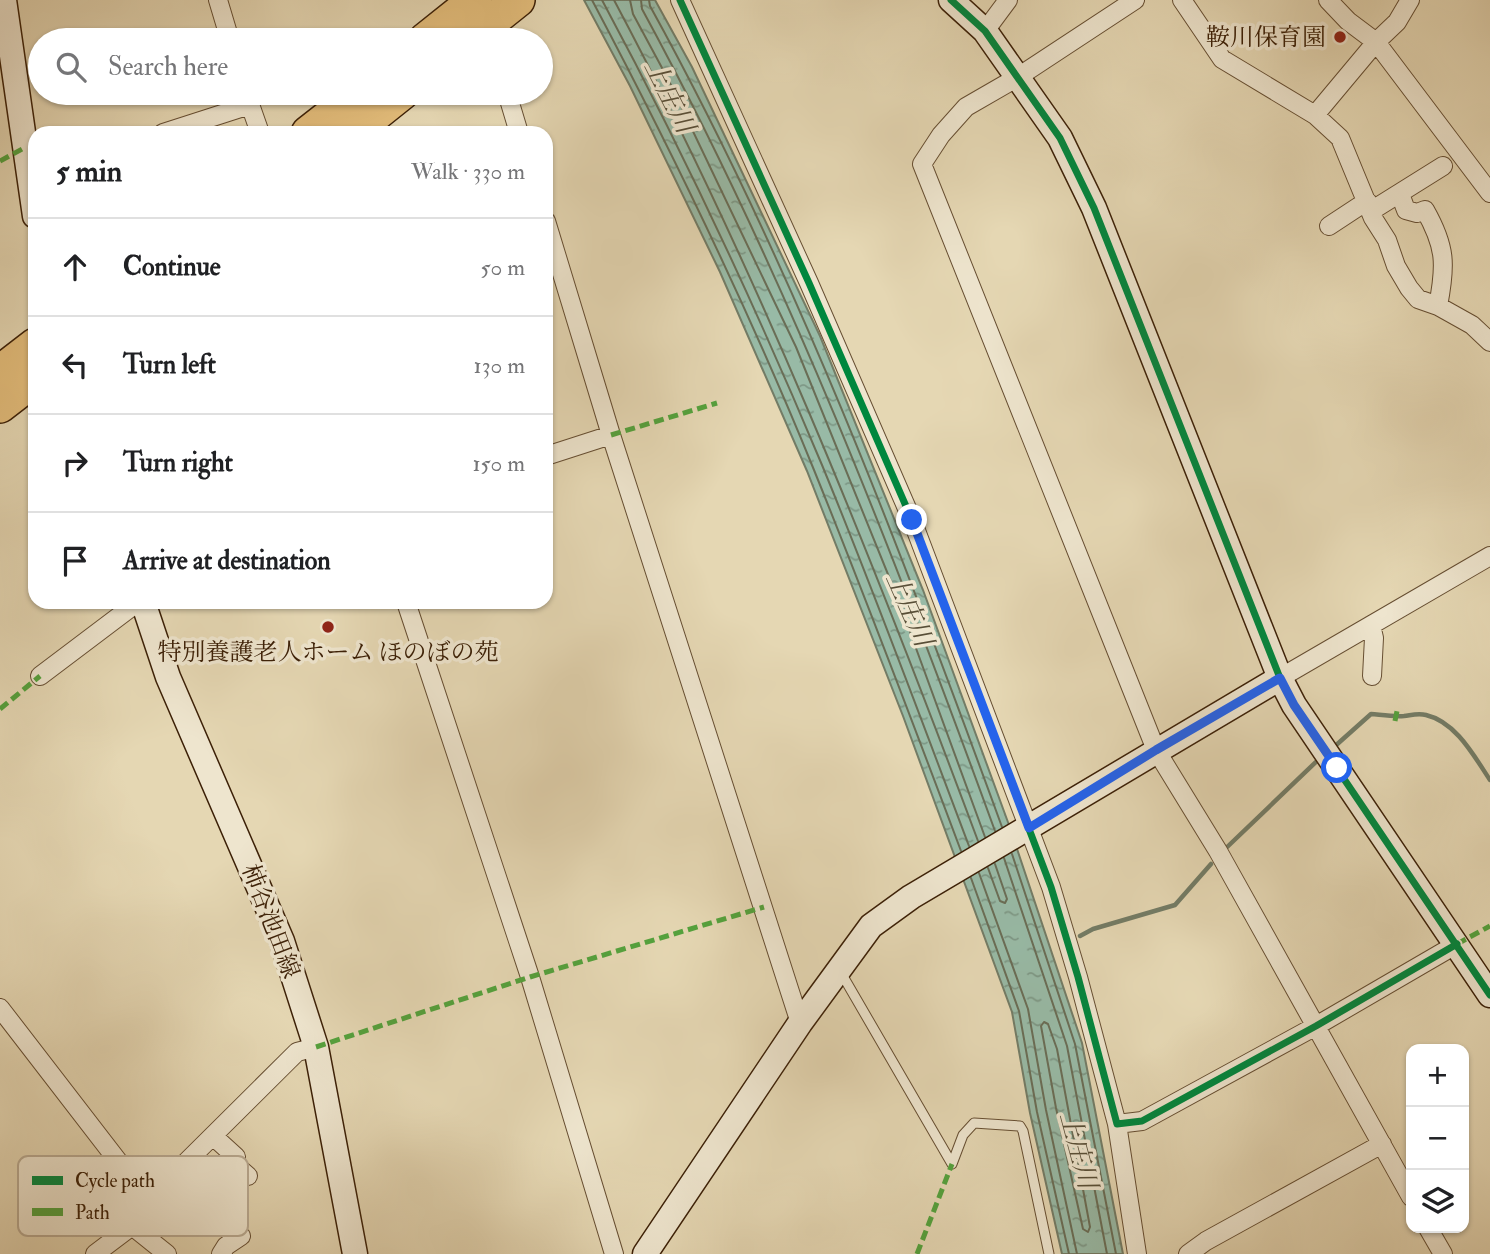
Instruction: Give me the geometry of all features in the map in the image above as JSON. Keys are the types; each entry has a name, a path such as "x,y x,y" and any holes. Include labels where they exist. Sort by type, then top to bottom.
{"highway":[{"path":"440,28 475,0"},
{"path":"483,28 518,0"},
{"path":"317,126 344,105"},
{"path":"361,126 387,105"},
{"path":"0,372 28,350"},
{"path":"0,406 28,384"}],"street":[{"path":"4,0 28,150"},
{"path":"218,0 226,28"},
{"path":"680,0 809,283 912,520 1051,887 1078,977 1116,1124 1137,1254"},
{"path":"951,0 985,31 1060,138 1094,208 1280,678 1294,705 1490,995"},
{"path":"985,31 1008,0"},
{"path":"1135,0 1018,77 966,107 941,135 922,164 1156,750 1218,851 1406,1188"},
{"path":"1182,0 1222,59 1315,115 1340,138 1409,288 1418,299 1438,306 1472,325 1490,342"},
{"path":"1328,0 1376,42 1490,193"},
{"path":"1315,115 1376,42 1397,22 1410,0"},
{"path":"180,126 233,105"},
{"path":"250,105 258,126"},
{"path":"511,105 517,126"},
{"path":"1329,226 1400,194 1443,166"},
{"path":"1400,194 1406,210 1417,213 1425,210 1438,233 1443,253 1443,277 1438,306"},
{"path":"553,244 611,435 800,1023"},
{"path":"553,454 611,435"},
{"path":"645,1254 800,1023 871,926 911,897 1156,750 1490,555"},
{"path":"40,676 129,609"},
{"name":"柿谷池田線","path":"145,609 168,677 282,941 316,1047 352,1253"},
{"path":"408,609 530,977 614,1254"},
{"path":"1371,625 1374,638 1373,676"},
{"path":"1116,1124 1142,1121 1316,1026 1457,944"},
{"path":"0,1008 114,1156"},
{"path":"193,1156 298,1052 316,1047"},
{"path":"213,1136 235,1156"},
{"path":"1188,1254 1206,1241 1382,1144"},
{"path":"1432,1233 1443,1254"},
{"path":"95,1254 119,1236"},
{"path":"144,1236 167,1254"},
{"path":"221,1254 226,1246 241,1236"}],"lane":[{"path":"839,969 952,1164 963,1135 975,1123 1020,1126 1049,1254"}],"water":[{"name":"上庄川","path":"584,0 655,0 692,67 820,336 923,590 1009,825 1082,1043 1123,1254 1062,1254 1030,1113 1012,1012 903,716 807,471 720,272 630,86"}],"waterway":[{"path":"1334,747 1371,714 1426,715 1437,719 1455,732 1490,780"},
{"path":"1224,850 1319,759"},
{"path":"1080,936 1093,929 1175,905 1211,864"}],"marked path":[{"path":"0,161 24,148"},
{"path":"611,435 717,403"},
{"path":"0,709 40,676"},
{"path":"1395,721 1397,711"},
{"path":"316,1047 530,977 764,907"},
{"path":"1457,944 1490,926"},
{"path":"917,1254 952,1164"}],"cycle path":[{"path":"680,0 809,283 912,520 1051,887 1117,1124 1142,1121 1316,1026 1457,944"},
{"path":"951,0 985,31 1060,138 1094,208 1280,678 1294,705 1490,995"}],"place":[{"name":"鞍川保育園","path":"1340,37"},
{"name":"特別養護老人ホーム ほのぼの苑","path":"328,627"}],"route":[{"path":"912,520 1029,828 1280,678 1294,705 1337,768"}]}
